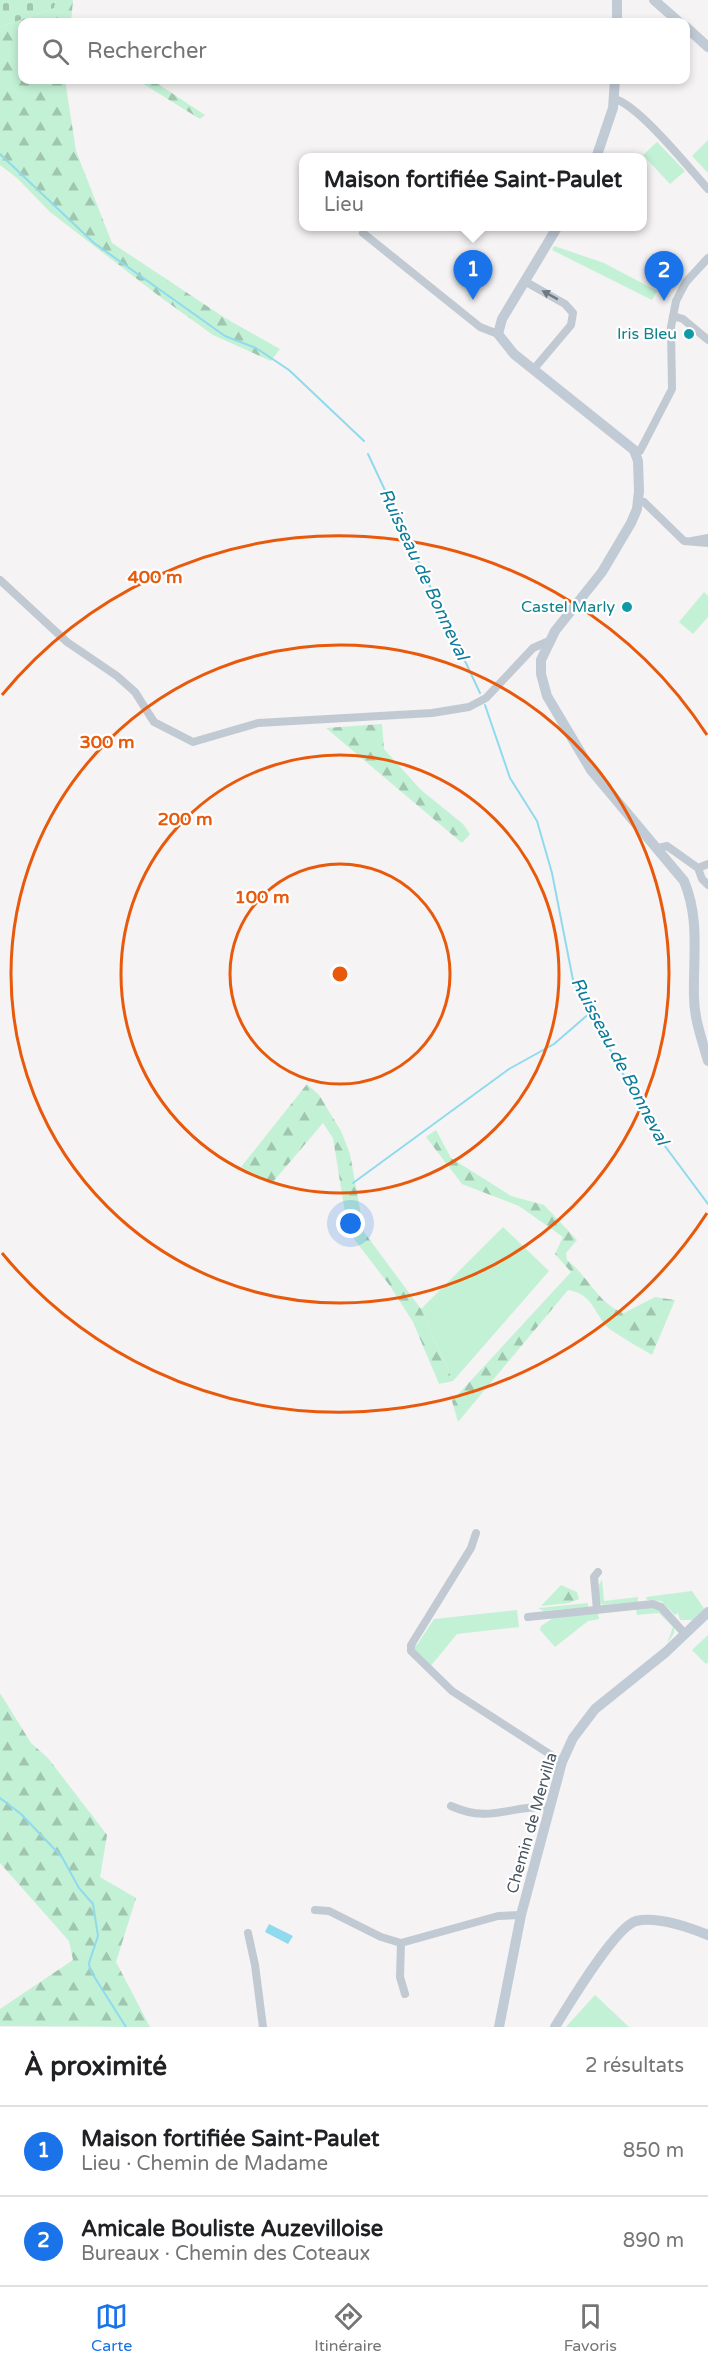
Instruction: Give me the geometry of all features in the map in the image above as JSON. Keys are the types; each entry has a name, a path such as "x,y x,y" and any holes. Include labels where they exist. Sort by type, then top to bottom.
{"street":[{"path":"654,0 674,18"},
{"path":"617,18 618,1"},
{"path":"690,31 708,47"},
{"path":"598,153 614,104 615,84"},
{"path":"614,104 634,111 708,189"},
{"path":"555,231 502,319 498,334 503,344 533,370 630,445 636,453 638,501 631,524 616,552 549,642 540,667 547,696 591,770 684,881 690,896 695,924 693,998 708,1061"},
{"path":"363,233 480,327 498,334"},
{"path":"636,453 640,451 672,389 673,316 679,292 708,258"},
{"path":"526,282 565,303 573,313 571,325 533,370"},
{"path":"673,316 683,320 708,340"},
{"path":"638,501 644,502 684,541 708,538"},
{"path":"692,541 696,544 708,543"},
{"path":"0,580 67,642 117,676 135,692 154,722 194,742 258,723 432,713 469,707 486,698 533,648 549,642"},
{"path":"658,848 667,846 698,868 702,879 708,885"},
{"path":"698,868 708,864"},
{"path":"476,1533 471,1548 411,1645 411,1651 452,1691 562,1762"},
{"path":"597,1610 594,1577 598,1572"},
{"path":"528,1617 653,1604 661,1608 686,1634"},
{"name":"Chemin de Mervilla","path":"499,2027 520,1920 562,1762 573,1738 595,1709 686,1634 708,1612"},
{"path":"451,1806 470,1815 497,1814 534,1806 550,1808"},
{"path":"315,1910 329,1911 381,1937 401,1943 504,1916 520,1920"},
{"path":"555,2027 575,1994 614,1940 630,1924 642,1920 659,1921 708,1935"},
{"path":"248,1933 255,1965 263,2027"},
{"path":"401,1943 400,1977 405,1994"}],"green space":[{"path":"0,0 56,0 54,8 26,18 18,18 18,21 0,27"},
{"path":"56,0 73,0 71,18 26,18 54,8"},
{"path":"18,21 18,84 66,84 76,151 112,243 225,318 280,349 271,361 213,335 159,296 50,212 17,178 0,165 0,27"},
{"path":"143,84 158,84 205,115 200,119"},
{"path":"708,140 708,173 692,156"},
{"path":"657,142 685,171 670,184 647,159 645,153"},
{"path":"554,246 604,263 657,291 652,300 552,250"},
{"path":"704,592 708,596 708,617 693,634 679,622"},
{"path":"382,724 384,749 421,790 463,824 470,834 462,843 326,728"},
{"path":"307,1084 319,1095 341,1131 350,1154 364,1232 421,1309 453,1381 439,1384 413,1322 390,1286 348,1231 333,1138 323,1123 272,1183 241,1167"},
{"path":"436,1130 451,1158 511,1196 544,1205 577,1240 566,1253 567,1260 600,1297 615,1309 624,1313 655,1297 675,1300 652,1355 611,1330 584,1296 568,1290 458,1422 452,1401 571,1272 555,1254 563,1237 519,1206 462,1184 426,1137"},
{"path":"503,1227 549,1271 453,1381 421,1309"},
{"path":"602,1579 604,1601 638,1597 638,1602 603,1605 599,1602 597,1589"},
{"path":"561,1585 577,1592 579,1599 569,1603 541,1606"},
{"path":"692,1591 705,1610 693,1620 680,1620 678,1613 675,1615 661,1601 647,1600 646,1597"},
{"path":"588,1603 588,1607 544,1611 538,1608"},
{"path":"653,1607 660,1609 675,1625 674,1633 667,1644 673,1627 659,1613 637,1615 636,1609"},
{"path":"517,1610 519,1627 457,1634 429,1668 414,1650 413,1644 417,1645 434,1619"},
{"path":"598,1613 599,1619 588,1621 555,1647 540,1630 541,1626 553,1618"},
{"path":"708,1635 708,1662 706,1664 692,1650"},
{"path":"0,1693 31,1743 48,1758 107,1835 100,1877 136,1898 116,1962 150,2027 0,2026 0,2009 73,1960 69,1941 0,1863"},
{"path":"595,1995 629,2027 566,2027"}],"water":[{"path":"269,1924 293,1936 288,1944 265,1932"}],"waterway":[{"name":"Ruisseau de Bonneval","path":"0,154 94,243 225,336 256,348 289,370 364,441"},
{"name":"Ruisseau de Bonneval","path":"368,454 480,693"},
{"name":"Ruisseau de Bonneval","path":"485,705 510,778 537,821 552,873 573,980 653,1130 708,1204"},
{"path":"353,1183 509,1069 554,1044 591,1012"},
{"path":"0,1798 21,1814 62,1857 79,1888 93,1904 98,1936 89,1963 90,1970 126,2027"}],"place":[{"name":"Maison fortifiée Saint-Paulet","path":"473,300"},
{"name":"Amicale Bouliste Auzevilloise","path":"664,301"},
{"name":"Iris Bleu","path":"689,334"},
{"name":"Castel Marly","path":"627,607"}]}
